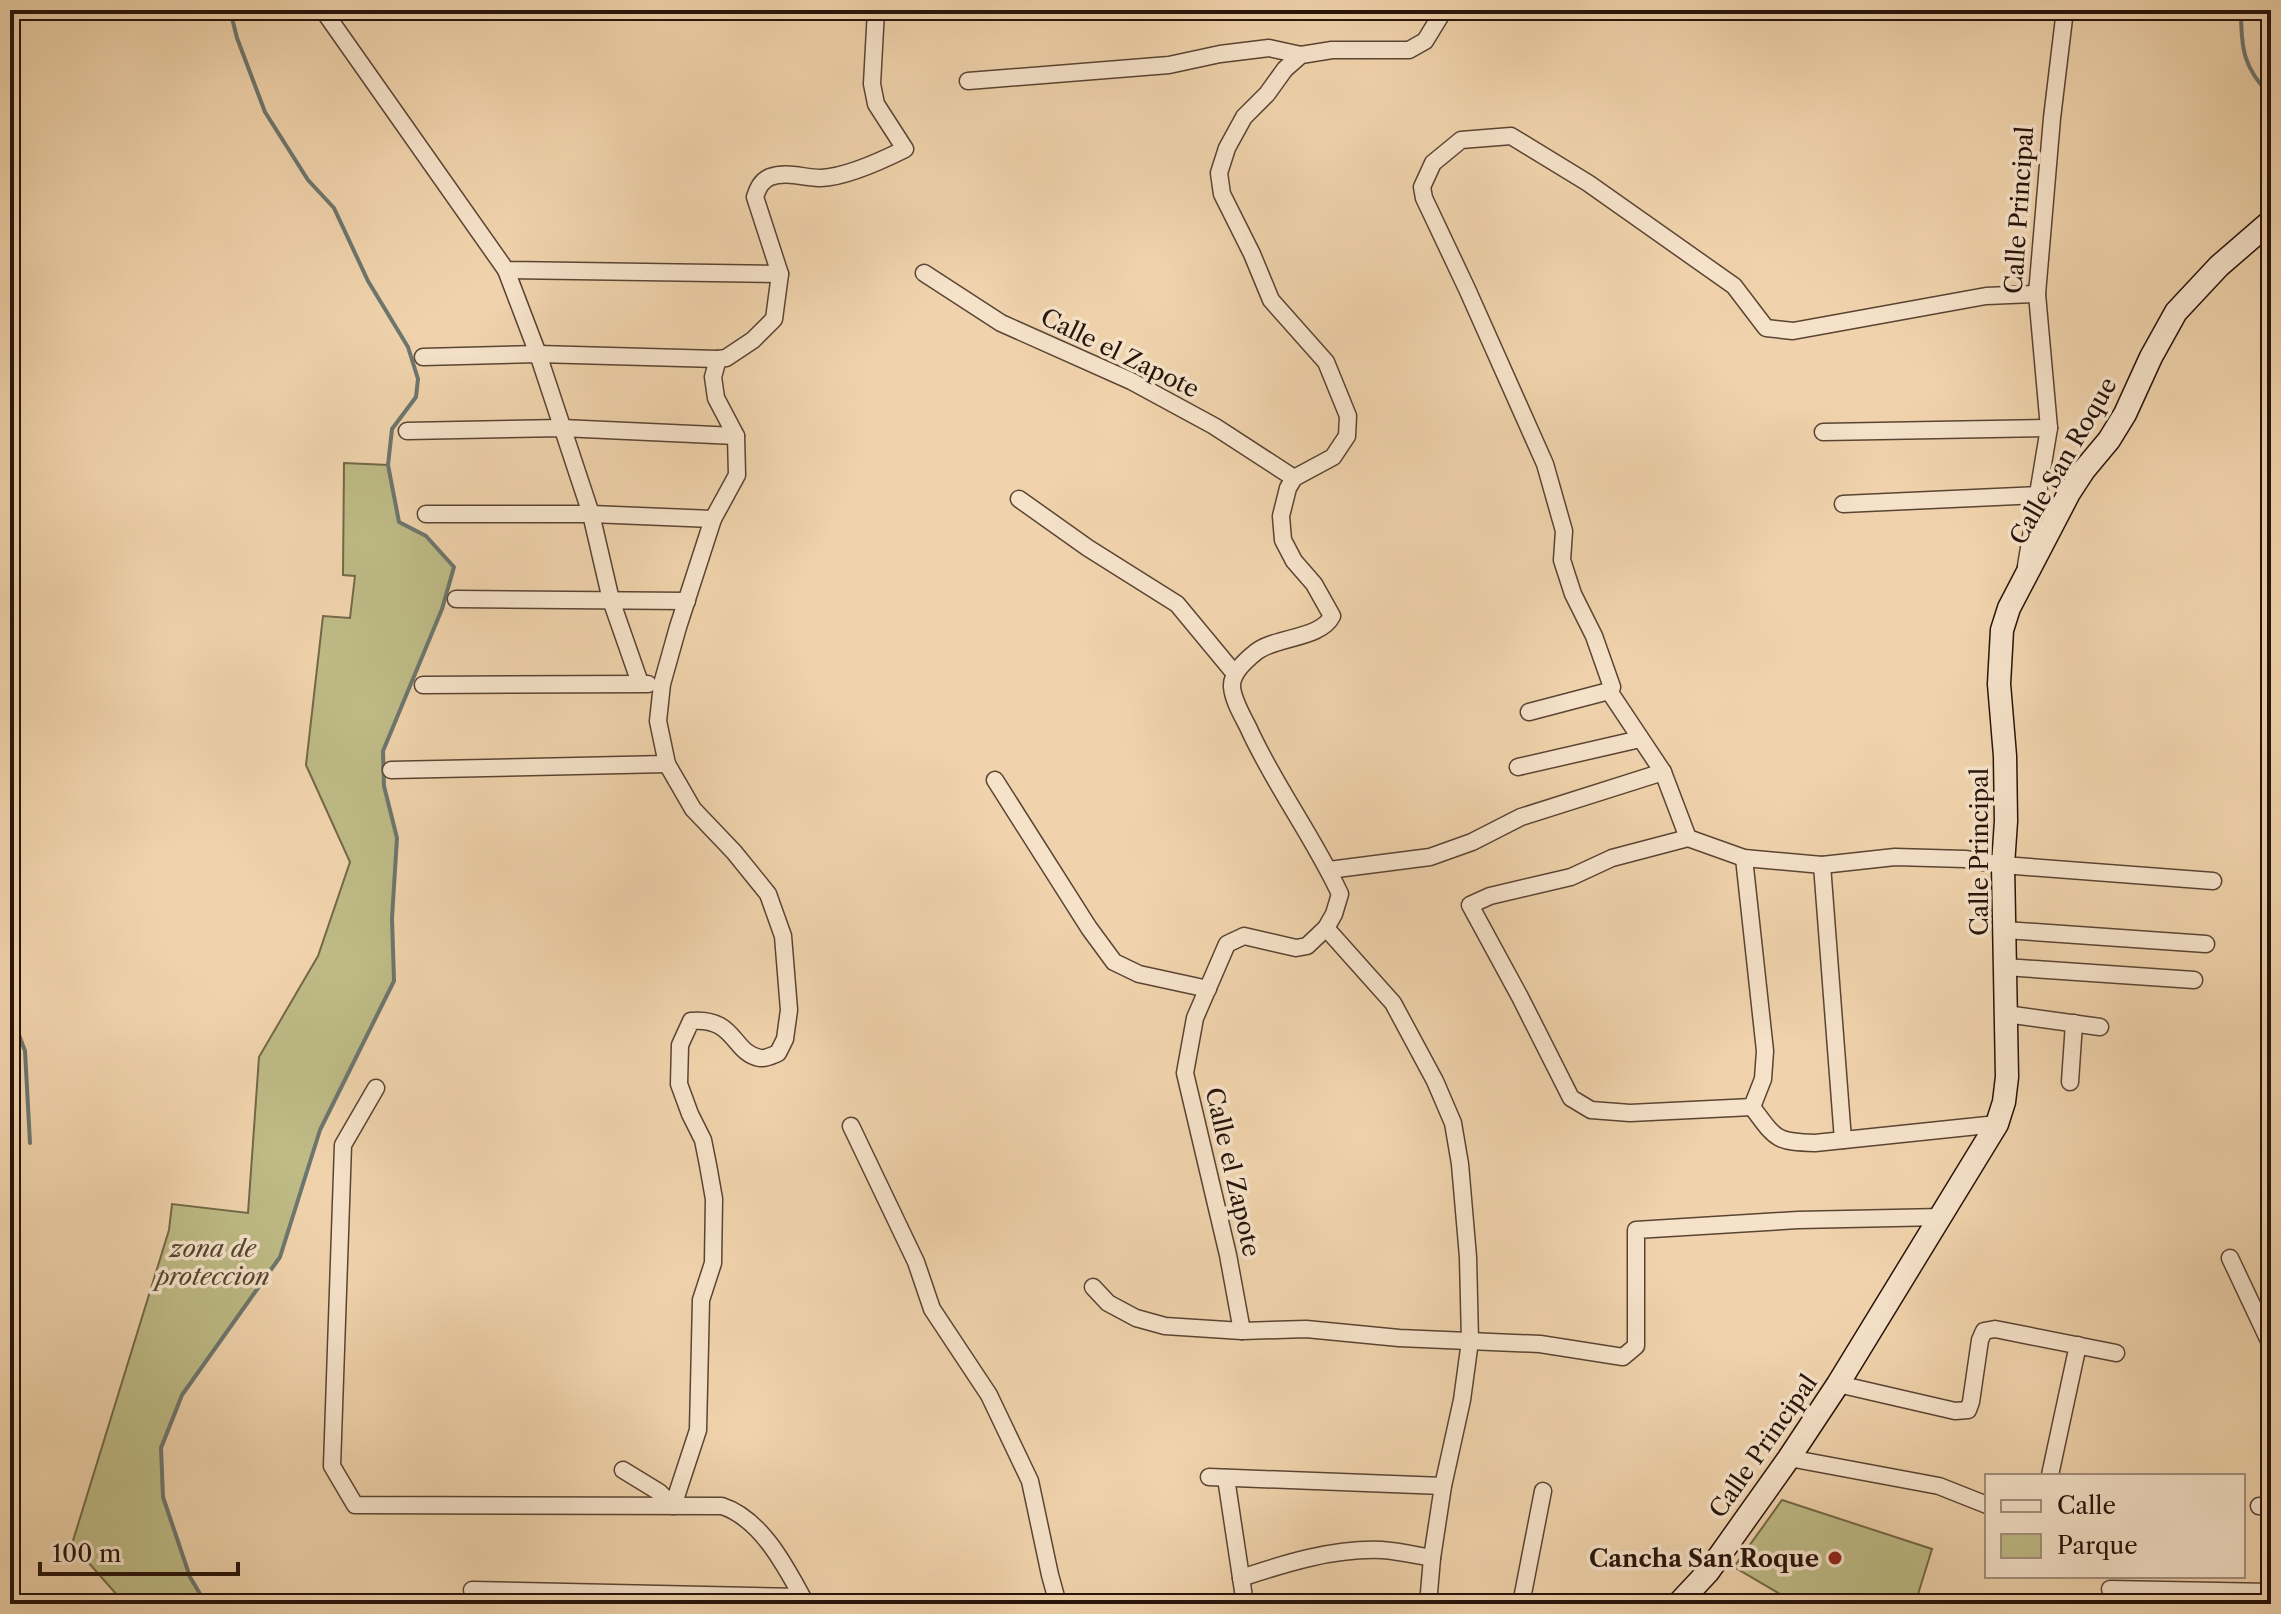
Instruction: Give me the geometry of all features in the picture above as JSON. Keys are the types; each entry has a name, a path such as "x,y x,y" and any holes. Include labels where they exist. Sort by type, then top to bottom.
{"street":[{"path":"323,10 506,270 538,354 591,514 611,600 640,683"},
{"path":"423,357 538,354 718,359 726,358 753,340 774,319 780,274 755,197 760,185 769,177 792,174 822,178 873,165 905,149 876,104 872,84 876,10"},
{"path":"968,81 1169,65 1269,48 1301,55 1332,50 1409,50 1425,41 1444,10"},
{"name":"Calle Principal","path":"1678,1604 1708,1572 1838,1384 1997,1124 2004,1102 2007,1077 2003,865 2006,821 1999,684 2001,643 2009,608 2023,583 2049,428 2037,294 2065,10"},
{"path":"1301,55 1244,117 1227,148 1219,173 1222,194 1271,300 1326,362 1348,416 1347,436 1333,457 1294,478 1288,488 1281,516 1283,540 1332,616 1328,623 1319,628 1258,650 1235,674 1232,686 1259,752 1340,894 1326,928 1393,1003 1435,1081 1453,1123 1468,1257 1470,1341 1462,1400 1443,1486 1428,1604"},
{"path":"1529,712 1609,691 1612,687 1562,560 1564,531 1545,464 1424,198 1422,187 1433,163 1461,140 1511,136 1588,183 1734,286 1766,328 1793,331 1986,296 2037,294"},
{"name":"Calle San Roque","path":"2023,583 2069,493 2125,414 2176,312 2219,266 2271,221"},
{"path":"506,270 780,274"},
{"name":"Calle el Zapote","path":"924,273 1001,323 1131,381 1214,426 1294,478"},
{"path":"673,1506 698,1430 701,1300 713,1263 714,1199 703,1140 679,1084 680,1045 691,1021 707,1019 729,1031 748,1053 763,1059 778,1053 785,1039 789,1010 783,936 768,894 693,809 667,764 658,721 662,684 713,519 737,475 736,436 716,398 713,377 718,359"},
{"path":"407,431 562,428 736,436"},
{"path":"1823,432 2049,428"},
{"path":"1843,504 2039,495"},
{"path":"1019,499 1088,548 1177,604 1235,674"},
{"path":"426,514 591,514 713,519"},
{"path":"456,599 687,601"},
{"path":"423,685 662,684"},
{"path":"1609,691 1663,772 1688,838"},
{"path":"1518,767 1640,739"},
{"path":"391,770 667,764"},
{"path":"1329,870 1430,857 1472,842 1521,817 1663,772"},
{"path":"995,780 1114,962 1139,974 1208,989"},
{"path":"1752,1107 1630,1113 1591,1110 1571,1098 1470,905 1490,896 1571,877 1612,858 1688,838 1744,858 1822,865 1895,857 1965,859 2003,865 2213,881"},
{"path":"1744,858 1765,1051 1763,1079 1752,1107"},
{"path":"1822,865 1843,1140"},
{"name":"Calle el Zapote","path":"1242,1331 1228,1255 1185,1073 1195,1018 1227,944 1244,936 1296,948 1307,946 1326,928"},
{"path":"2005,930 2206,944"},
{"path":"2005,967 2194,980"},
{"path":"2006,1014 2100,1027"},
{"path":"2070,1082 2074,1023"},
{"path":"376,1088 343,1145 332,1466 355,1505 722,1506 737,1511 772,1546 804,1600"},
{"path":"1752,1107 1773,1136 1785,1142 1815,1143 1997,1124"},
{"path":"851,1126 916,1262 932,1309 989,1395 1030,1481 1058,1604"},
{"path":"1093,1287 1108,1303 1136,1318 1165,1326 1242,1331 1306,1329 1399,1338 1540,1344 1623,1357 1636,1346 1636,1230 1798,1220 1942,1217"},
{"path":"2230,1258 2271,1345"},
{"path":"1838,1384 1955,1411 1968,1410 1984,1331 1995,1329 2116,1353"},
{"path":"2050,1474 2078,1345"},
{"path":"1789,1458 1939,1486 1985,1504"},
{"path":"623,1470 659,1492 673,1506"},
{"path":"1245,1604 1218,1477 1443,1486"},
{"path":"1521,1604 1543,1491"},
{"path":"1241,1578 1281,1565 1346,1551 1384,1550 1432,1558"},
{"path":"2110,1589 2271,1592"},
{"path":"472,1590 804,1600"}],"green space":[{"name":"zona de proteccion","path":"344,463 388,465 399,522 426,536 454,567 442,609 383,751 384,786 397,838 392,917 394,981 320,1130 280,1257 182,1395 161,1448 163,1497 190,1577 206,1604 125,1604 72,1544 169,1230 172,1204 248,1213 259,1057 318,956 350,862 306,765 323,616 350,618 355,576 343,575"},
{"name":"Cancha San Roque","path":"1782,1500 1932,1549 1915,1604 1797,1604 1734,1567"}],"waterway":[{"path":"206,1604 190,1577 163,1497 161,1448 182,1395 280,1257 320,1130 394,981 392,918 397,838 384,786 383,751 442,609 454,567 426,536 399,522 388,465 392,429 416,397 418,379 408,347 368,281 334,208 308,180 265,112 237,38 230,10"},
{"path":"2241,10 2242,36 2249,67 2271,96"},
{"path":"10,1011 25,1051 30,1143"}],"place":[{"name":"Cancha San Roque","path":"1835,1558"}]}
